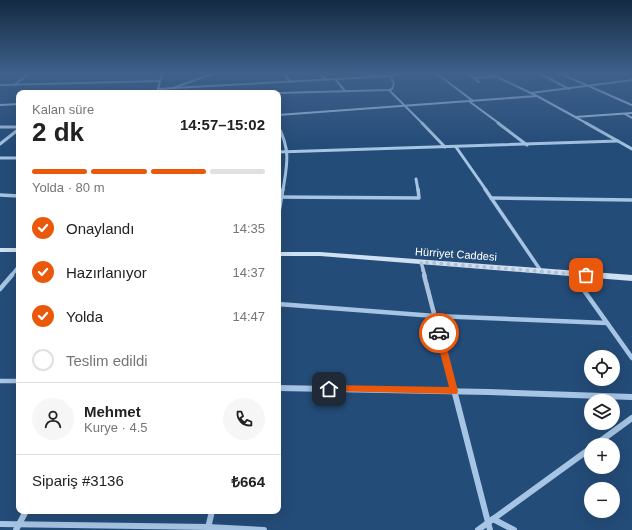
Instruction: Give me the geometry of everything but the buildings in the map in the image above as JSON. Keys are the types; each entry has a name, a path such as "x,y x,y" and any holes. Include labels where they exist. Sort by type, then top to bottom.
{"street":[{"path":"397,98 444,148"},
{"path":"468,98 527,145"},
{"path":"281,115 514,98"},
{"path":"540,98 632,149"},
{"path":"616,98 632,105"},
{"path":"623,101 632,100"},
{"path":"0,105 16,104"},
{"path":"574,117 632,113"},
{"path":"625,114 632,118"},
{"path":"0,127 16,128"},
{"path":"0,144 16,131"},
{"path":"281,132 285,139 288,160 281,192"},
{"path":"281,152 444,148 618,141"},
{"path":"456,147 541,272"},
{"path":"0,158 16,158"},
{"path":"281,197 418,198 416,179"},
{"path":"0,195 16,196"},
{"path":"491,198 632,200"},
{"path":"0,250 16,250"},
{"name":"Hürriyet Caddesi","path":"281,254 320,254 632,278"},
{"path":"421,262 454,391 491,524"},
{"path":"0,289 16,270"},
{"path":"572,274 632,358"},
{"path":"281,304 435,316 607,323"},
{"path":"0,381 16,381"},
{"path":"281,388 454,391 632,397"},
{"path":"605,438 632,418"},
{"path":"478,530 491,524 584,453"},
{"path":"17,527 24,514"},
{"path":"208,529 211,514"},
{"path":"0,524 17,527 264,530"},
{"path":"491,524 514,530"}],"way so far":[{"path":"439,333 421,262 586,275"}],"route":[{"path":"329,389 454,391 439,333"}]}
